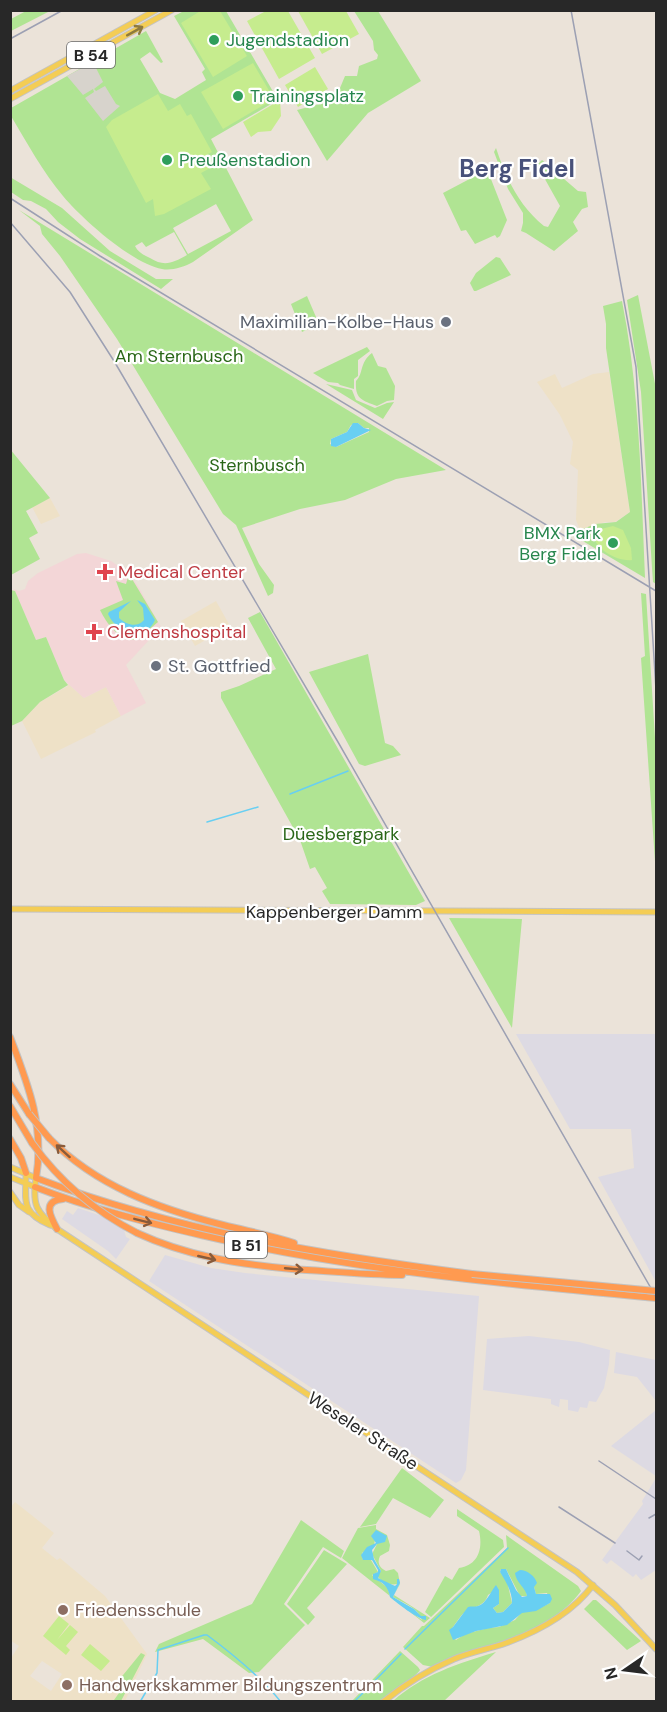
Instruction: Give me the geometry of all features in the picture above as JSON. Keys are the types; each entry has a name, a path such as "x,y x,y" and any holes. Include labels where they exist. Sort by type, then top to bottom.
{"highway":[{"path":"10,1037 36,1114 39,1149 36,1178"},
{"name":"B 51","path":"10,1084 29,1114 49,1138 78,1164 112,1186 156,1205 207,1221 285,1240 305,1248"},
{"name":"B 51","path":"10,1106 32,1143 78,1195 106,1216 136,1233 180,1251 240,1264 322,1271 472,1277 657,1291"},
{"path":"10,1139 21,1158 26,1173"},
{"name":"B 51","path":"36,1178 108,1203 255,1240 472,1277 657,1298"},
{"name":"B 51","path":"35,1187 118,1215 236,1243 356,1265 429,1275"},
{"path":"57,1229 50,1216 49,1208 58,1200 67,1199"}],"main road":[{"name":"B 54","path":"10,91 156,10"},
{"name":"B 54","path":"10,99 172,10"},
{"name":"Kappenberger Damm","path":"10,909 657,912"},
{"path":"10,1167 36,1178"},
{"path":"26,1173 24,1200 31,1214"},
{"path":"10,1177 35,1187"},
{"name":"Weseler Straße","path":"36,1178 37,1209 57,1229 491,1515 593,1585 657,1648"},
{"name":"Weseler Straße","path":"10,1192 19,1205 39,1221 57,1229"},
{"path":"383,1701 427,1672 537,1629 573,1605 593,1585"}],"shaded area":[{"path":"93,62 103,82 94,89 96,91 105,86 116,104 120,106 103,121 85,98 94,92 93,89 83,95 67,76"},
{"path":"609,372 630,512 615,522 605,522 580,530 576,520 578,470 570,464 573,442 560,415 537,382 555,374 562,388 593,374"},
{"path":"50,498 60,516 41,524 32,507"},
{"name":"Clemenshospital","path":"86,553 111,561 127,572 138,586 161,627 126,665 146,703 121,716 106,687 84,698 64,680 46,637 36,640 14,589 19,591 25,589 28,581 38,573 77,554"},
{"path":"216,601 230,626 195,646 181,621"},
{"path":"67,683 84,698 106,687 121,716 95,730 96,732 41,759 22,721 40,702 68,686"},
{"path":"516,1034 656,1034 656,1282 598,1177 634,1168 631,1129 570,1129"},
{"path":"78,1208 122,1223 126,1237 130,1239 116,1259 62,1219 67,1211 73,1215"},
{"path":"165,1255 211,1268 245,1273 479,1296 466,1470 461,1480 456,1483 149,1281"},
{"path":"529,1336 579,1342 610,1350 604,1388 596,1402 589,1401 587,1408 580,1407 578,1412 568,1410 568,1400 560,1399 559,1407 551,1404 551,1399 483,1390 487,1339"},
{"path":"616,1352 656,1360 656,1401 637,1377 614,1373"},
{"path":"656,1410 656,1476 611,1446"},
{"path":"656,1478 656,1570 641,1580 636,1574 633,1577 611,1560 607,1564 602,1560 643,1504 642,1501"},
{"name":"Friedensschule","path":"15,1502 54,1533 42,1548 57,1560 60,1558 105,1596 147,1654 125,1701 11,1702 11,1658 19,1646 10,1640 10,1508","holes":["42,1661 62,1674 51,1691 30,1676"]}],"green space":[{"name":"Jugendstadion","path":"202,10 220,11 247,56 213,77 181,23"},
{"path":"26,11 50,11 11,31 11,19"},
{"path":"184,11 226,11 278,100 211,139 253,220 193,262 178,268 162,269 137,259 123,250 72,206 36,157 11,116 11,108 146,31 163,62 161,63 150,52 140,59 160,93 175,99 206,80 202,72 205,69 174,16","holes":["216,204 231,231 188,254 173,228","174,232 187,255 173,262 155,261 141,253 135,246 142,242 146,247"]},
{"path":"266,11 288,11 315,58 279,79 247,21"},
{"path":"298,11 346,11 359,34 322,54"},
{"path":"354,11 378,11 421,81 368,113 327,161 297,110 335,100 345,76 357,76 359,66 377,59 378,55 374,50 373,41"},
{"name":"Trainingsplatz","path":"253,63 274,99 223,129 201,92"},
{"path":"315,67 328,89 298,107 285,85"},
{"name":"Preußenstadion","path":"158,94 168,111 180,104 187,116 191,114 212,152 208,154 214,166 201,173 211,189 164,214 155,216 153,199 146,203 106,127 112,120"},
{"path":"280,100 281,116 271,131 258,132 251,137 243,122"},
{"path":"496,148 514,191 527,210 544,226 548,227 560,206 537,165 542,160 578,191 586,192 588,207 582,209 573,222 578,231 554,251 521,231 523,213 508,189 494,152"},
{"path":"479,174 489,174 507,220 500,236 497,238 495,235 475,244 466,230 461,231 443,193"},
{"path":"10,177 62,208 110,251 156,279 173,279 161,289 80,239 58,222 46,209 31,201 23,200 11,192"},
{"name":"Sternbusch","path":"19,210 446,470 396,479 345,500 300,509 242,528 259,564 274,585 273,593 268,596 236,525 223,514 117,339 60,256 42,234 40,226","holes":["358,423 364,428 369,428 369,432 336,447 330,444 331,439 347,432 351,425"]},
{"path":"496,257 500,258 511,275 474,291 470,283 476,273"},
{"path":"638,295 656,389 656,584 653,582 641,392 627,300"},
{"path":"307,296 319,324 302,332 291,304"},
{"path":"622,301 636,404 645,578 571,534 595,524 616,522 630,512 606,348 603,306"},
{"path":"367,347 370,351 358,360 358,376 354,379 354,389 328,382 313,373"},
{"path":"372,353 378,366 386,368 395,386 394,400 377,406 360,398 356,387 363,364"},
{"path":"326,384 352,390 356,400 375,408 394,402 383,419"},
{"path":"10,449 50,498 26,511 38,533 29,538 40,559 11,575"},
{"name":"BMX Park Berg Fidel","path":"613,526 623,530 631,548 632,560 619,559 606,553 597,543 593,531"},
{"path":"129,574 158,622 137,640 119,635 106,621 100,610 123,600 116,581 126,584"},
{"path":"11,590 15,591 36,640 46,637 68,685 40,702 22,721 11,726"},
{"path":"641,593 646,594 656,754 656,876 641,658 645,656"},
{"name":"Düesbergpark","path":"260,612 425,901 416,905 330,904 322,891 327,888 315,867 310,869 300,840 221,698 221,692 276,669 248,618"},
{"path":"368,654 385,743 393,746 401,755 365,766 359,764 309,672"},
{"path":"449,918 522,919 512,1028"},
{"path":"402,1468 444,1500 430,1518 393,1498 376,1524 360,1527"},
{"path":"457,1509 503,1540 504,1547 431,1617 425,1612 445,1576 452,1580 459,1568 475,1559 480,1549 479,1531 457,1516"},
{"path":"301,1520 344,1551 341,1558 323,1547 284,1604 305,1625 259,1672 249,1673 203,1639 155,1652 159,1644 252,1604"},
{"path":"376,1525 376,1529 387,1535 389,1551 380,1556 379,1565 386,1571 394,1569 398,1573 400,1583 387,1583 377,1576 381,1571 372,1554 377,1544 375,1540 374,1545 362,1553 363,1560 371,1560 378,1572 372,1575 388,1588 390,1596 342,1558 358,1528"},
{"path":"506,1535 578,1586 581,1591 552,1619 513,1639 433,1667 423,1665 403,1647 422,1626 507,1548","holes":["501,1569 506,1569 520,1596 527,1596 526,1591 534,1587 536,1594 547,1593 550,1603 522,1612 515,1620 499,1627 465,1634 456,1640 450,1632 459,1619 465,1612 481,1604 491,1593 498,1599 499,1604 493,1608 497,1613 503,1612 512,1603 507,1581 500,1572"]},
{"path":"324,1550 347,1564 307,1608 315,1617 308,1625 287,1604"},
{"path":"394,1595 430,1618 424,1623 403,1606 422,1620 414,1609 393,1597"},
{"path":"596,1600 641,1641 627,1650 584,1609"},
{"path":"59,1616 69,1624 57,1640 70,1625 78,1632 66,1646 70,1650 66,1655 43,1636"},
{"path":"90,1644 110,1661 101,1671 81,1655"},
{"path":"400,1651 418,1667 420,1670 418,1673 380,1701 351,1702"},
{"path":"496,1652 444,1701 393,1701 429,1677 455,1665"},
{"path":"141,1653 145,1655 121,1701 114,1700 124,1686 119,1680"}],"water":[{"path":"353,423 358,423 371,430 336,447 331,446 331,439 347,432"},
{"path":"137,600 145,604 155,620 145,631 131,633 117,626 108,614 131,601 119,612 119,618 129,624 138,624 144,620 143,608"},
{"path":"376,1530 387,1536 385,1542 377,1544 372,1550 381,1571 378,1578 395,1586 399,1579 400,1583 393,1597 414,1609 421,1616 426,1616 426,1620 412,1614 390,1597 384,1585 373,1579 373,1574 378,1570 372,1560 363,1560 361,1555 367,1547 376,1543 371,1536"},
{"path":"501,1569 506,1569 522,1597 527,1596 515,1573 520,1570 530,1574 537,1583 534,1587 536,1594 550,1594 552,1599 550,1603 536,1611 522,1613 507,1625 476,1631 453,1640 449,1630 468,1607 483,1603 496,1585 499,1590 499,1604 493,1608 497,1613 503,1612 512,1603 510,1591 500,1572"}],"waterway":[{"path":"290,794 348,771"},
{"path":"207,822 258,807"},
{"path":"405,1649 508,1548"},
{"path":"140,1702 157,1673 158,1650 204,1635 246,1666 281,1702"},
{"path":"354,1702 401,1654"}],"railway":[{"path":"10,39 63,10"},
{"path":"571,10 636,367 656,690"},
{"path":"10,198 100,256 656,591"},
{"path":"10,222 70,292 114,361 338,742 656,1297"},
{"path":"599,1461 656,1499"},
{"path":"559,1507 615,1543"},
{"path":"649,1518 656,1514"},
{"path":"627,1551 639,1560 642,1556"}],"place":[{"name":"Jugendstadion","path":"214,40"},
{"name":"Trainingsplatz","path":"238,96"},
{"name":"Preußenstadion","path":"167,160"},
{"name":"Maximilian-Kolbe-Haus","path":"446,322"},
{"name":"BMX Park Berg Fidel","path":"613,543"},
{"name":"Medical Center","path":"105,572"},
{"name":"Clemenshospital","path":"94,632"},
{"name":"St. Gottfried","path":"156,666"},
{"name":"Friedensschule","path":"63,1610"},
{"name":"Handwerkskammer Bildungszentrum","path":"67,1685"}],"district":[{"name":"Berg Fidel","path":"517,169"}],"park label":[{"name":"Am Sternbusch","path":"179,356"}]}
